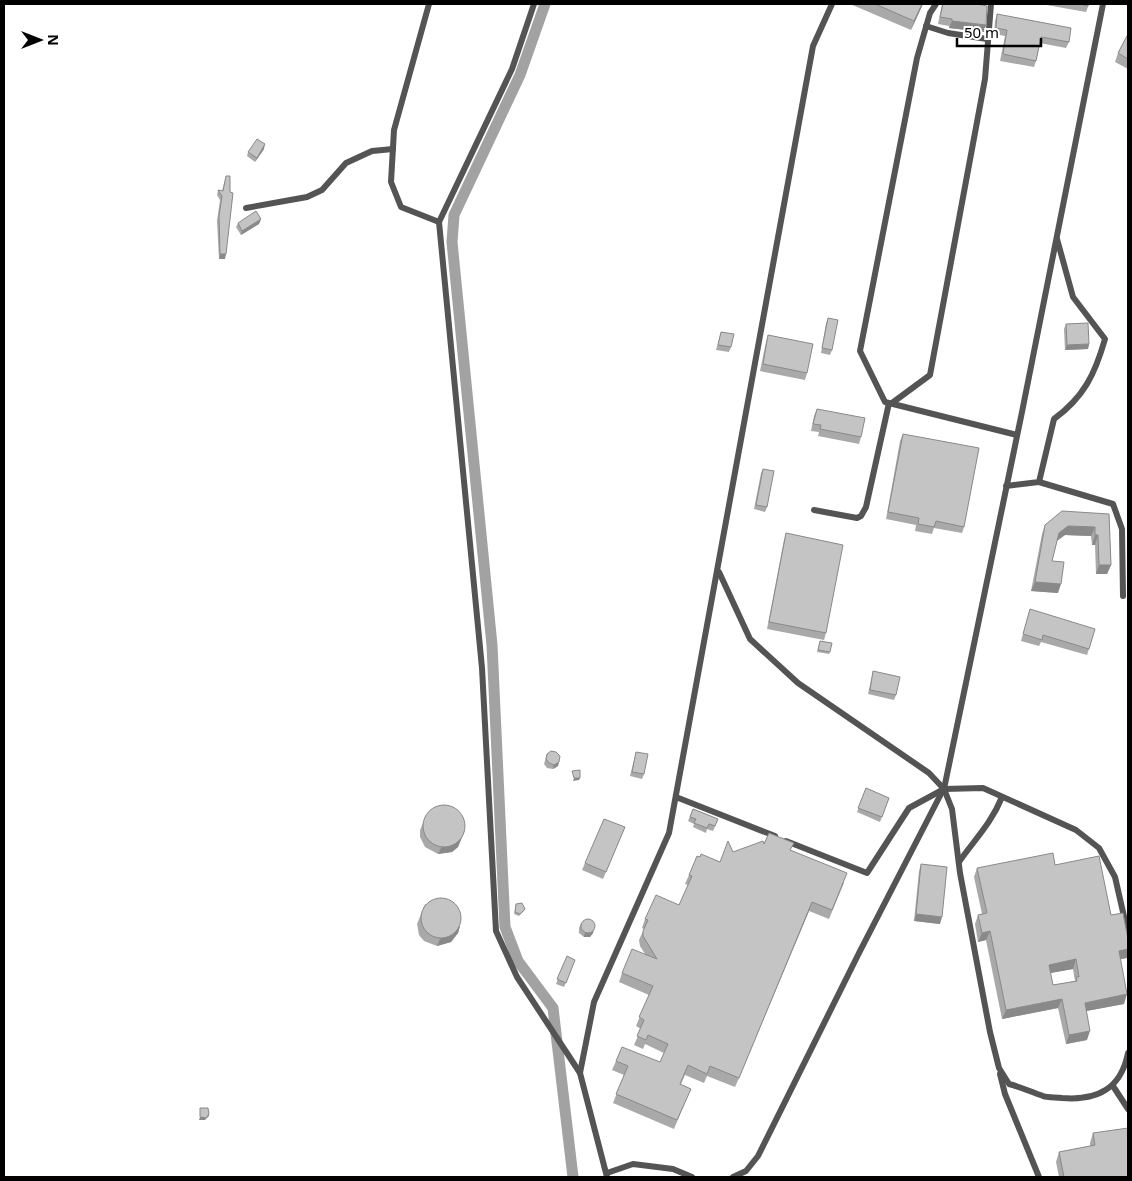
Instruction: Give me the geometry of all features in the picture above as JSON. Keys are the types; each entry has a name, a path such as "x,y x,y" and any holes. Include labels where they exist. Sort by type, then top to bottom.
{"lane":[{"path":"429,4 394,130 391,182 401,207 439,222"},
{"path":"534,4 512,69 439,222 482,668 496,931 517,977 580,1073 607,1175 633,1164 673,1169 692,1177"},
{"path":"580,1073 594,1002 669,833 813,46 832,4"},
{"path":"936,4 926,26 917,58 860,351 885,402 1017,436"},
{"path":"814,510 857,518 861,516 866,507 890,403 930,375 985,79 991,4"},
{"path":"733,1177 746,1171 758,1156 858,953 944,789 1103,4"},
{"path":"926,26 948,33 987,39"},
{"path":"246,208 307,197 322,190 346,163 372,151 393,149"},
{"path":"1038,482 1054,419 1071,406 1095,371 1105,339 1073,296 1057,238"},
{"path":"1006,486 1038,482 1113,504 1122,529 1123,596"},
{"path":"718,571 750,639 798,683 929,773 944,789 952,809 959,862 990,1032 1005,1094 1039,1177"},
{"path":"676,797 867,873 910,808 944,789 983,788 1076,830 1099,848 1115,877 1128,934"},
{"path":"959,862 979,838 995,814 1002,796"},
{"path":"999,1068 1009,1084 1030,1089 1043,1096 1075,1099 1100,1094 1113,1086 1126,1063 1128,1053"},
{"path":"1113,1086 1128,1109"}],"building":[{"path":"875,4 922,4 914,21"},
{"path":"943,4 977,4 987,6 986,25 952,21 952,19 940,17"},
{"path":"997,14 1071,28 1069,42 1041,37 1036,61 1003,54 1007,30 996,28"},
{"path":"1128,34 1128,59 1118,53"},
{"path":"257,139 265,144 257,158 248,152"},
{"path":"226,176 230,176 230,192 233,193 226,254 220,254 219,216 222,196 218,190 223,191"},
{"path":"256,211 261,219 242,231 238,223"},
{"path":"828,318 838,320 832,350 822,348"},
{"path":"1088,323 1089,344 1067,345 1066,324"},
{"path":"721,332 734,334 731,347 718,345"},
{"path":"768,335 813,344 807,373 763,364"},
{"path":"817,409 865,418 861,437 820,429 821,425 813,424"},
{"path":"903,434 979,448 964,527 936,521 934,527 918,524 919,518 888,512"},
{"path":"763,469 774,471 767,507 756,505"},
{"path":"1062,511 1109,514 1111,565 1099,565 1098,535 1095,535 1095,527 1068,526 1059,533 1052,561 1064,562 1061,584 1035,582 1045,525"},
{"path":"786,533 843,545 826,633 769,622"},
{"path":"1030,609 1095,629 1089,649 1043,635 1042,640 1023,634"},
{"path":"820,641 832,643 830,652 818,650"},
{"path":"873,671 900,677 896,695 870,690"},
{"path":"551,751 556,752 560,756 559,762 554,765 546,759 547,754"},
{"path":"636,752 648,754 644,774 632,772"},
{"path":"580,770 580,778 574,778 572,771"},
{"path":"866,788 889,798 882,817 858,808"},
{"path":"444,805 459,811 465,826 459,841 444,847 429,841 423,826 429,811"},
{"path":"693,809 718,819 715,826 709,824 707,828 694,823 696,819 690,817"},
{"path":"604,819 625,827 606,872 585,863"},
{"path":"769,833 794,843 790,850 847,873 832,910 812,902 739,1078 710,1066 707,1074 688,1065 680,1084 691,1089 677,1120 616,1094 628,1066 616,1061 622,1047 660,1062 668,1044 648,1035 646,1040 637,1036 644,1020 639,1017 653,986 622,973 632,949 657,959 643,936 648,920 645,919 656,895 679,905 692,876 689,875 697,856 700,857 701,854 720,862 728,841 733,852 763,841 764,844"},
{"path":"1053,853 1055,865 1099,856 1111,915 1123,913 1128,949 1119,951 1127,994 1085,1003 1090,1031 1069,1035 1062,999 1006,1010 990,931 982,933 978,915 987,913 977,868","holes":["1076,959 1079,977 1076,977 1077,981 1053,985 1049,965"]},
{"path":"921,864 947,867 942,917 916,914"},
{"path":"445,898 452,901 458,907 461,918 460,926 452,935 445,938 437,938 430,935 422,926 421,914 424,907 433,899"},
{"path":"522,903 525,909 520,914 515,912 516,904"},
{"path":"588,919 593,921 595,926 593,931 588,933 583,931 581,926 583,921"},
{"path":"567,956 575,960 566,983 557,979"},
{"path":"200,1108 208,1108 209,1114 206,1118 200,1117"},
{"path":"1128,1128 1128,1177 1064,1177 1059,1152 1095,1145 1093,1133"}],"waterway":[{"path":"545,4 520,75 454,215 452,242 492,645 505,927 518,961 553,1008 573,1177"}]}
